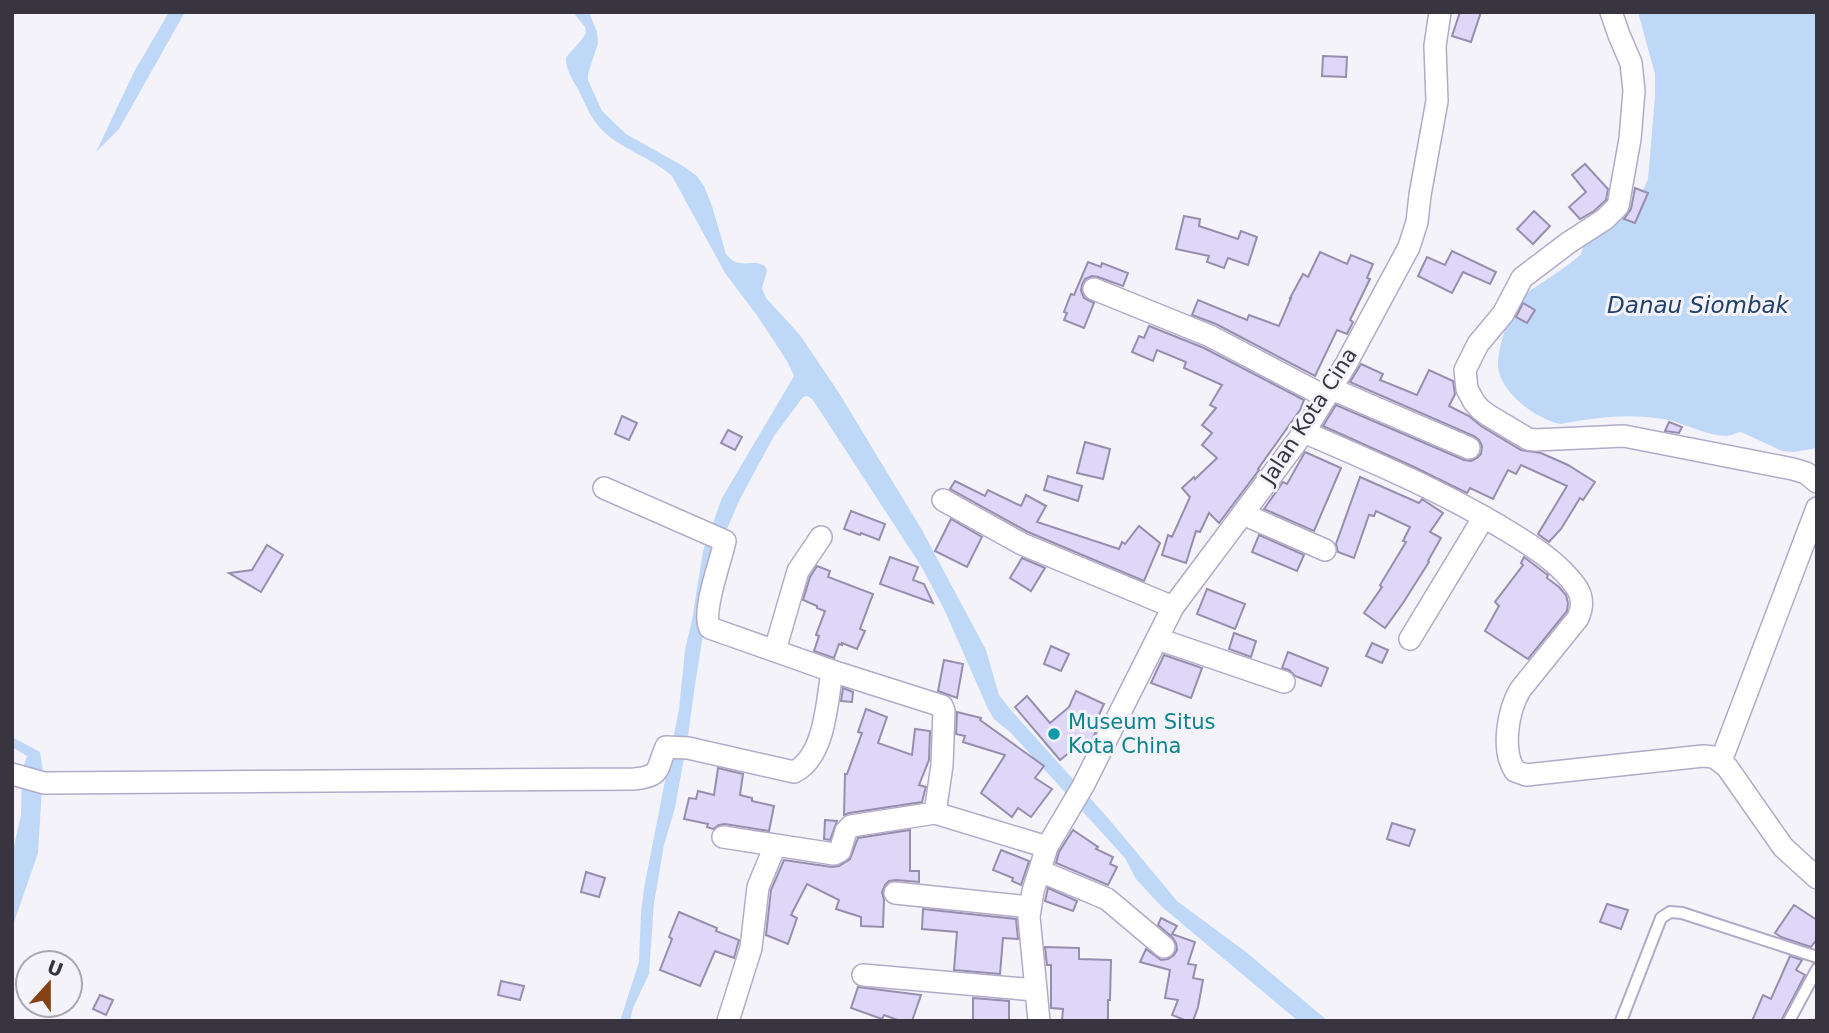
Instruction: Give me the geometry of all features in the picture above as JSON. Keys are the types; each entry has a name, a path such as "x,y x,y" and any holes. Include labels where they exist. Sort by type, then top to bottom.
{"street":[{"name":"Jalan Kota Cina","path":"1039,1021 1030,936 1030,907 1047,847 1083,786 1173,607 1304,432 1329,393 1415,234 1437,101 1435,46 1440,12"},
{"path":"1611,12 1630,64 1634,91 1630,139 1618,206 1605,219 1522,278 1503,314 1478,344 1466,366 1467,389 1474,402 1488,415 1528,439 1624,436 1793,468 1806,473 1817,482"},
{"path":"1094,289 1210,337 1329,393 1469,448"},
{"path":"1304,432 1428,487 1484,517 1532,546 1576,587 1582,603 1578,618 1520,690 1512,704 1508,756 1515,771 1526,775 1714,757 1734,776 1783,847 1817,878"},
{"path":"604,488 724,541 709,606 708,626 832,671 942,706 942,765 935,813"},
{"path":"943,500 1022,544 1173,607"},
{"path":"1721,761 1817,508"},
{"path":"1242,514 1325,550"},
{"path":"1410,639 1484,517"},
{"path":"775,650 798,571 821,537"},
{"path":"1158,639 1284,682"},
{"path":"15,775 44,782 634,779 652,777 657,773 666,747 688,748 797,771 809,761 816,748 832,671"},
{"path":"723,837 834,854 840,851 846,831 851,826 935,813 1047,847"},
{"path":"728,1021 751,948 758,887 775,846"},
{"path":"1040,871 1107,899 1164,947"},
{"path":"895,893 1030,907"},
{"path":"863,975 1035,990"}],"lane":[{"path":"1621,1021 1661,918 1670,912 1682,913 1817,957"},
{"path":"1789,1021 1817,969"}],"water":[{"path":"169,12 185,12 119,129 96,152 134,72"},
{"path":"573,12 589,12 597,32 598,43 588,80 602,111 626,134 697,176 712,206 726,254 736,262 765,266 767,271 762,288 766,298 800,335 839,393 922,530 986,650 999,695 1177,901 1246,952 1328,1021 1298,1021 1161,906 1136,879 1125,858 1011,733 994,719 944,609 921,566 808,396 803,397 774,436 740,499 716,554 688,736 654,903 649,974 630,1021 620,1021 639,962 644,888 679,709 685,650 703,551 722,498 794,376 756,314 725,273 672,176 611,138 592,117 566,62 567,56 586,33 585,27"},
{"name":"Danau Siombak","path":"1638,12 1817,12 1817,448 1782,451 1741,432 1728,436 1719,435 1654,418 1614,417 1561,424 1541,417 1520,403 1504,385 1498,358 1508,321 1520,299 1581,254 1583,247 1580,238 1623,213 1641,195 1648,179 1655,74"},
{"path":"12,737 40,752 43,771 38,853 12,928 12,855 21,815 22,771 27,756 12,747"}],"building":[{"path":"1460,12 1481,12 1471,42 1452,36"},
{"path":"1323,56 1347,57 1346,77 1322,76"},
{"path":"1585,164 1608,189 1606,200 1580,219 1569,207 1586,192 1572,175"},
{"path":"1635,188 1648,193 1635,223 1624,219 1631,209"},
{"path":"1534,211 1550,226 1533,244 1517,229"},
{"path":"1184,216 1200,219 1199,226 1238,239 1241,231 1257,237 1248,265 1228,258 1224,268 1207,262 1209,256 1176,249"},
{"path":"1452,251 1496,272 1490,284 1463,272 1452,293 1418,276 1427,257 1445,265"},
{"path":"1320,252 1347,264 1351,255 1373,264 1367,278 1370,279 1350,320 1353,322 1347,334 1337,330 1315,376 1216,324 1192,315 1198,300 1247,320 1249,315 1279,326 1303,274 1308,277"},
{"path":"1088,262 1101,267 1102,263 1128,273 1123,286 1098,277 1085,279 1081,291 1084,298 1094,303 1084,328 1064,320 1067,313 1064,312"},
{"path":"1523,303 1535,310 1527,323 1516,317"},
{"path":"1149,326 1204,348 1304,400 1259,470 1219,523 1209,513 1200,532 1196,531 1186,563 1162,555 1168,535 1172,537 1190,497 1182,488 1217,458 1202,445 1212,433 1202,425 1216,408 1210,405 1222,385 1184,368 1186,362 1157,350 1153,361 1132,352 1139,336 1144,338"},
{"path":"1361,364 1383,374 1380,380 1417,395 1429,370 1453,381 1455,394 1449,406 1521,450 1541,453 1568,465 1595,482 1583,500 1580,498 1561,529 1549,542 1538,534 1567,486 1521,465 1516,474 1508,470 1493,499 1470,488 1467,493 1323,426 1336,405 1464,460 1471,461 1481,454 1482,446 1474,436 1350,382"},
{"path":"622,416 637,423 629,440 615,434"},
{"path":"1669,422 1682,427 1679,433 1665,431"},
{"path":"728,430 742,437 735,450 721,443"},
{"path":"1085,442 1110,449 1103,479 1077,473"},
{"path":"1305,452 1341,468 1314,531 1264,509 1283,482 1287,484"},
{"path":"1048,476 1082,486 1078,501 1044,490"},
{"path":"1360,477 1419,503 1422,499 1443,513 1430,532 1441,538 1429,562 1385,628 1364,613 1382,587 1380,585 1406,542 1403,541 1410,527 1376,511 1374,516 1369,515 1354,558 1338,552 1336,544"},
{"path":"955,481 985,496 988,490 1021,506 1026,495 1046,506 1037,522 1119,549 1122,542 1125,544 1139,526 1160,543 1144,581 1028,532 950,489"},
{"path":"851,511 885,524 879,540 844,529"},
{"path":"951,519 982,537 967,567 935,551"},
{"path":"1259,535 1304,555 1297,571 1252,552"},
{"path":"267,545 283,555 261,592 229,573 252,570"},
{"path":"890,557 918,567 913,580 924,584 933,603 880,584"},
{"path":"1524,557 1548,575 1547,578 1566,595 1568,603 1567,611 1528,659 1485,631 1499,606 1495,602 1523,565 1521,563"},
{"path":"1022,558 1045,568 1031,591 1010,578"},
{"path":"817,566 830,571 828,577 873,594 860,629 865,631 857,649 839,644 834,658 814,651 819,636 816,635 825,611 803,600 810,577"},
{"path":"1207,589 1245,604 1235,629 1197,614"},
{"path":"1234,633 1256,641 1251,657 1229,649"},
{"path":"1372,643 1388,650 1382,663 1366,656"},
{"path":"1051,646 1069,654 1061,671 1044,664"},
{"path":"1288,652 1328,668 1321,686 1282,668"},
{"path":"1164,655 1202,668 1191,698 1151,683"},
{"path":"944,660 963,664 957,698 938,691"},
{"path":"843,688 853,692 852,702 841,701"},
{"path":"1076,691 1104,704 1096,721 1100,723 1091,742 1086,739 1060,760 1015,707 1027,696 1050,723 1069,707"},
{"path":"866,709 887,717 878,743 912,755 915,729 930,731 929,760 919,785 926,787 922,802 844,815 845,774 862,733 858,732"},
{"path":"957,712 981,718 980,720 1044,766 1035,778 1052,789 1031,817 1018,808 1012,817 981,793 1005,755 963,742 965,736 956,734"},
{"path":"718,768 743,774 740,795 774,806 769,831 725,824 713,829 707,827 708,824 684,819 689,798 696,799 698,791 714,795"},
{"path":"825,820 837,821 830,840 824,839"},
{"path":"1392,823 1415,830 1409,846 1387,839"},
{"path":"910,830 910,871 919,871 919,882 896,880 885,885 882,892 883,927 861,926 861,917 836,909 839,900 807,884 791,915 797,918 788,944 766,935 771,890 784,860 839,866 850,859 858,838"},
{"path":"1073,830 1098,847 1096,849 1113,857 1110,864 1117,867 1108,885 1056,863 1059,852"},
{"path":"1001,850 1029,861 1021,885 1012,881 1013,878 993,870"},
{"path":"586,872 605,878 599,897 581,892"},
{"path":"1048,888 1077,901 1073,911 1045,901"},
{"path":"1607,904 1628,910 1621,929 1600,922"},
{"path":"1794,905 1817,920 1817,939 1811,947 1775,933"},
{"path":"923,909 1016,919 1018,939 1003,938 1000,974 954,970 957,932 922,929"},
{"path":"679,912 739,940 734,958 715,951 700,986 660,970"},
{"path":"1161,918 1177,926 1172,934 1195,942 1188,964 1196,965 1193,978 1203,980 1193,1021 1172,1015 1178,1000 1165,998 1170,970 1140,962 1146,949 1161,960 1168,959 1177,950 1172,937 1158,925"},
{"path":"1045,947 1079,948 1079,959 1111,960 1108,1021 1062,1021 1063,1009 1051,1008 1051,965 1047,965"},
{"path":"1790,956 1802,960 1796,970 1805,975 1781,1021 1752,1021 1763,995 1771,999"},
{"path":"501,981 524,986 520,1000 498,995"},
{"path":"858,987 921,995 912,1021 900,1021 884,1015 882,1019 851,1008"},
{"path":"100,995 113,1000 106,1015 93,1009"},
{"path":"973,998 1009,1001 1009,1021 973,1021"}],"place":[{"name":"Museum Situs Kota China","path":"1054,734"}]}
